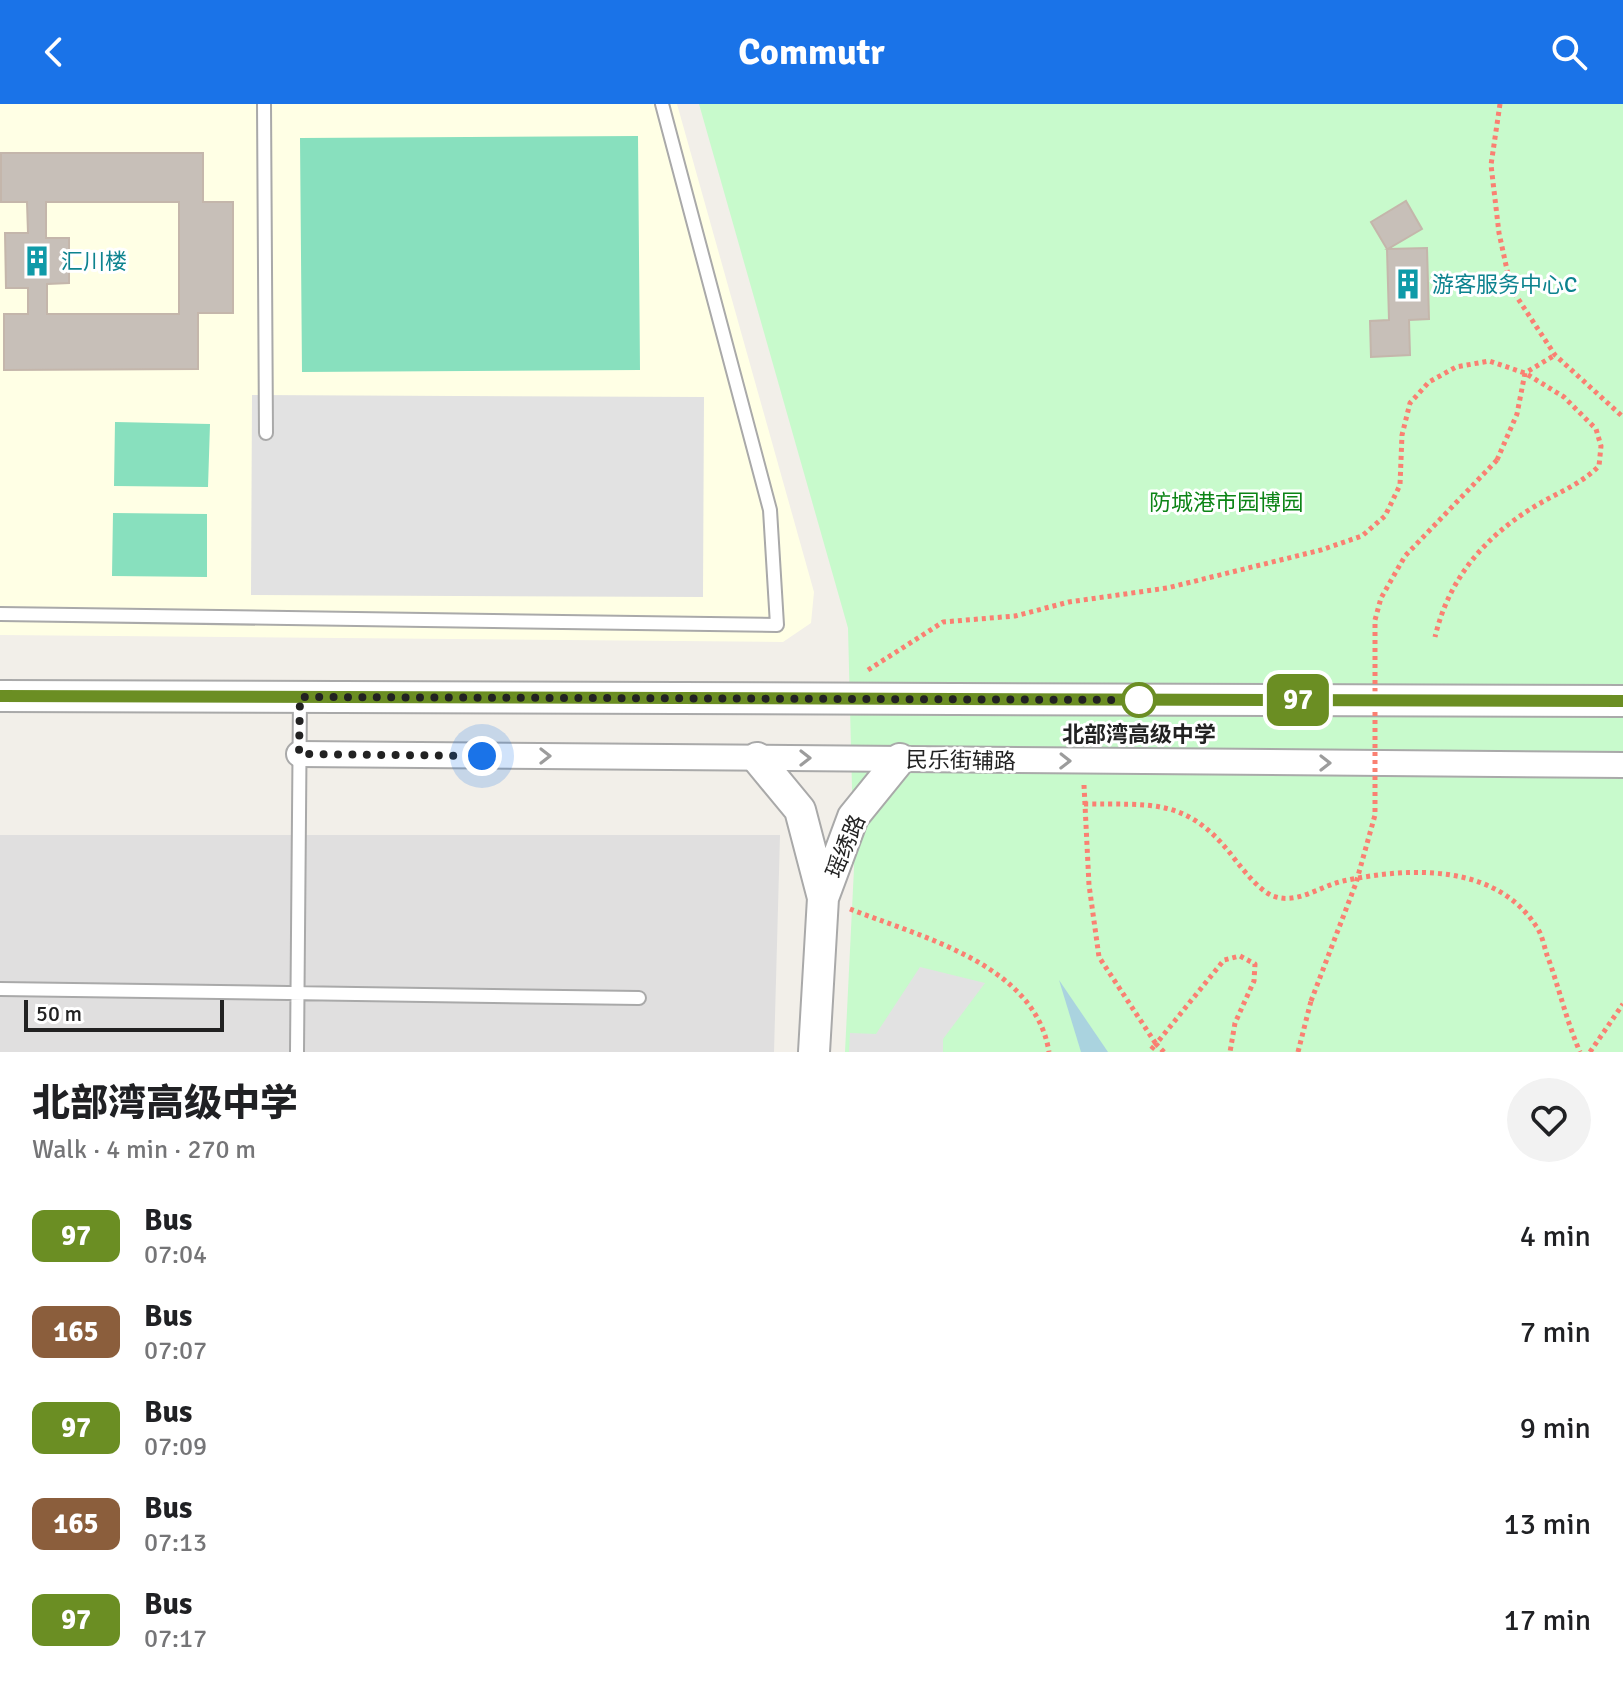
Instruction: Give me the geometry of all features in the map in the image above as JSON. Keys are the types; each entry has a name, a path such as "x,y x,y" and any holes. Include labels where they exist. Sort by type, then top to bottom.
{"street":[{"path":"0,696 1617,706"},
{"name":"民乐街辅路","path":"299,754 1623,765"},
{"name":"瑶绣路","path":"757,758 800,810 823,898"},
{"name":"瑶绣路","path":"814,1052 823,898 853,817 900,759"}],"lane":[{"path":"264,104 266,433"},
{"path":"0,614 777,625 770,510 662,104"},
{"path":"297,1052 300,697"},
{"path":"0,989 639,998"}],"path":[{"path":"1500,104 1491,165 1499,233 1511,288 1555,355 1623,417"},
{"path":"1298,1052 1311,1001 1356,883 1375,815 1375,620 1381,598 1405,556 1497,460 1517,414 1525,373 1555,355"},
{"path":"862,673 943,622 1015,616 1069,602 1167,588 1321,550 1362,536 1385,516 1400,485 1402,435 1410,403 1429,382 1456,367 1489,361 1525,373 1564,397 1596,429 1601,446 1599,466 1585,479 1536,505 1495,535 1461,571 1439,620 1435,637"},
{"path":"1085,761 1089,885 1099,957 1164,1052"},
{"path":"1084,804 1150,805 1184,812 1215,834 1250,877 1273,896 1301,897 1341,881 1416,872 1467,877 1509,897 1537,927 1580,1052"},
{"path":"823,898 959,952 1001,974 1027,1001 1047,1038 1049,1052"},
{"path":"1149,1052 1224,960 1240,956 1255,964 1254,981 1235,1023 1230,1052"},
{"path":"1590,1052 1623,1004"}],"shaded area":[{"path":"0,104 677,104 814,592 811,623 783,642 0,635"},
{"path":"252,395 704,397 703,597 251,595"},
{"path":"0,835 780,835 774,1052 0,1052"},
{"path":"920,967 985,983 943,1039 943,1052 849,1052 850,1033 876,1034"}],"green space":[{"name":"防城港市园博园","path":"699,104 1623,104 1623,1052 845,1052 854,868 848,628"},
{"path":"638,136 640,370 302,372 300,138"},
{"path":"115,422 210,424 208,487 114,486"},
{"path":"113,513 207,514 207,577 112,576"}],"water":[{"path":"1059,980 1108,1052 1081,1052"}],"building":[{"name":"汇川楼","path":"1,153 203,153 203,202 233,202 233,313 198,313 198,369 4,370 4,314 28,314 28,288 6,288 5,233 28,233 27,202 1,202","holes":["46,202 179,202 179,314 47,314 47,284 69,283 69,238 46,238"]},
{"name":"游客服务中心C","path":"1406,201 1422,229 1388,249 1427,248 1429,319 1409,320 1410,355 1371,357 1370,321 1389,320 1387,249 1371,222"}],"bus line":[{"name":"97","path":"0,696 1623,701"}],"place":[{"name":"汇川楼","path":"37,261"},
{"name":"游客服务中心C","path":"1408,284"},
{"name":"北部湾高级中学","path":"1139,700"}],"route":[{"path":"482,756 299,754 300,697 1139,700"}]}
